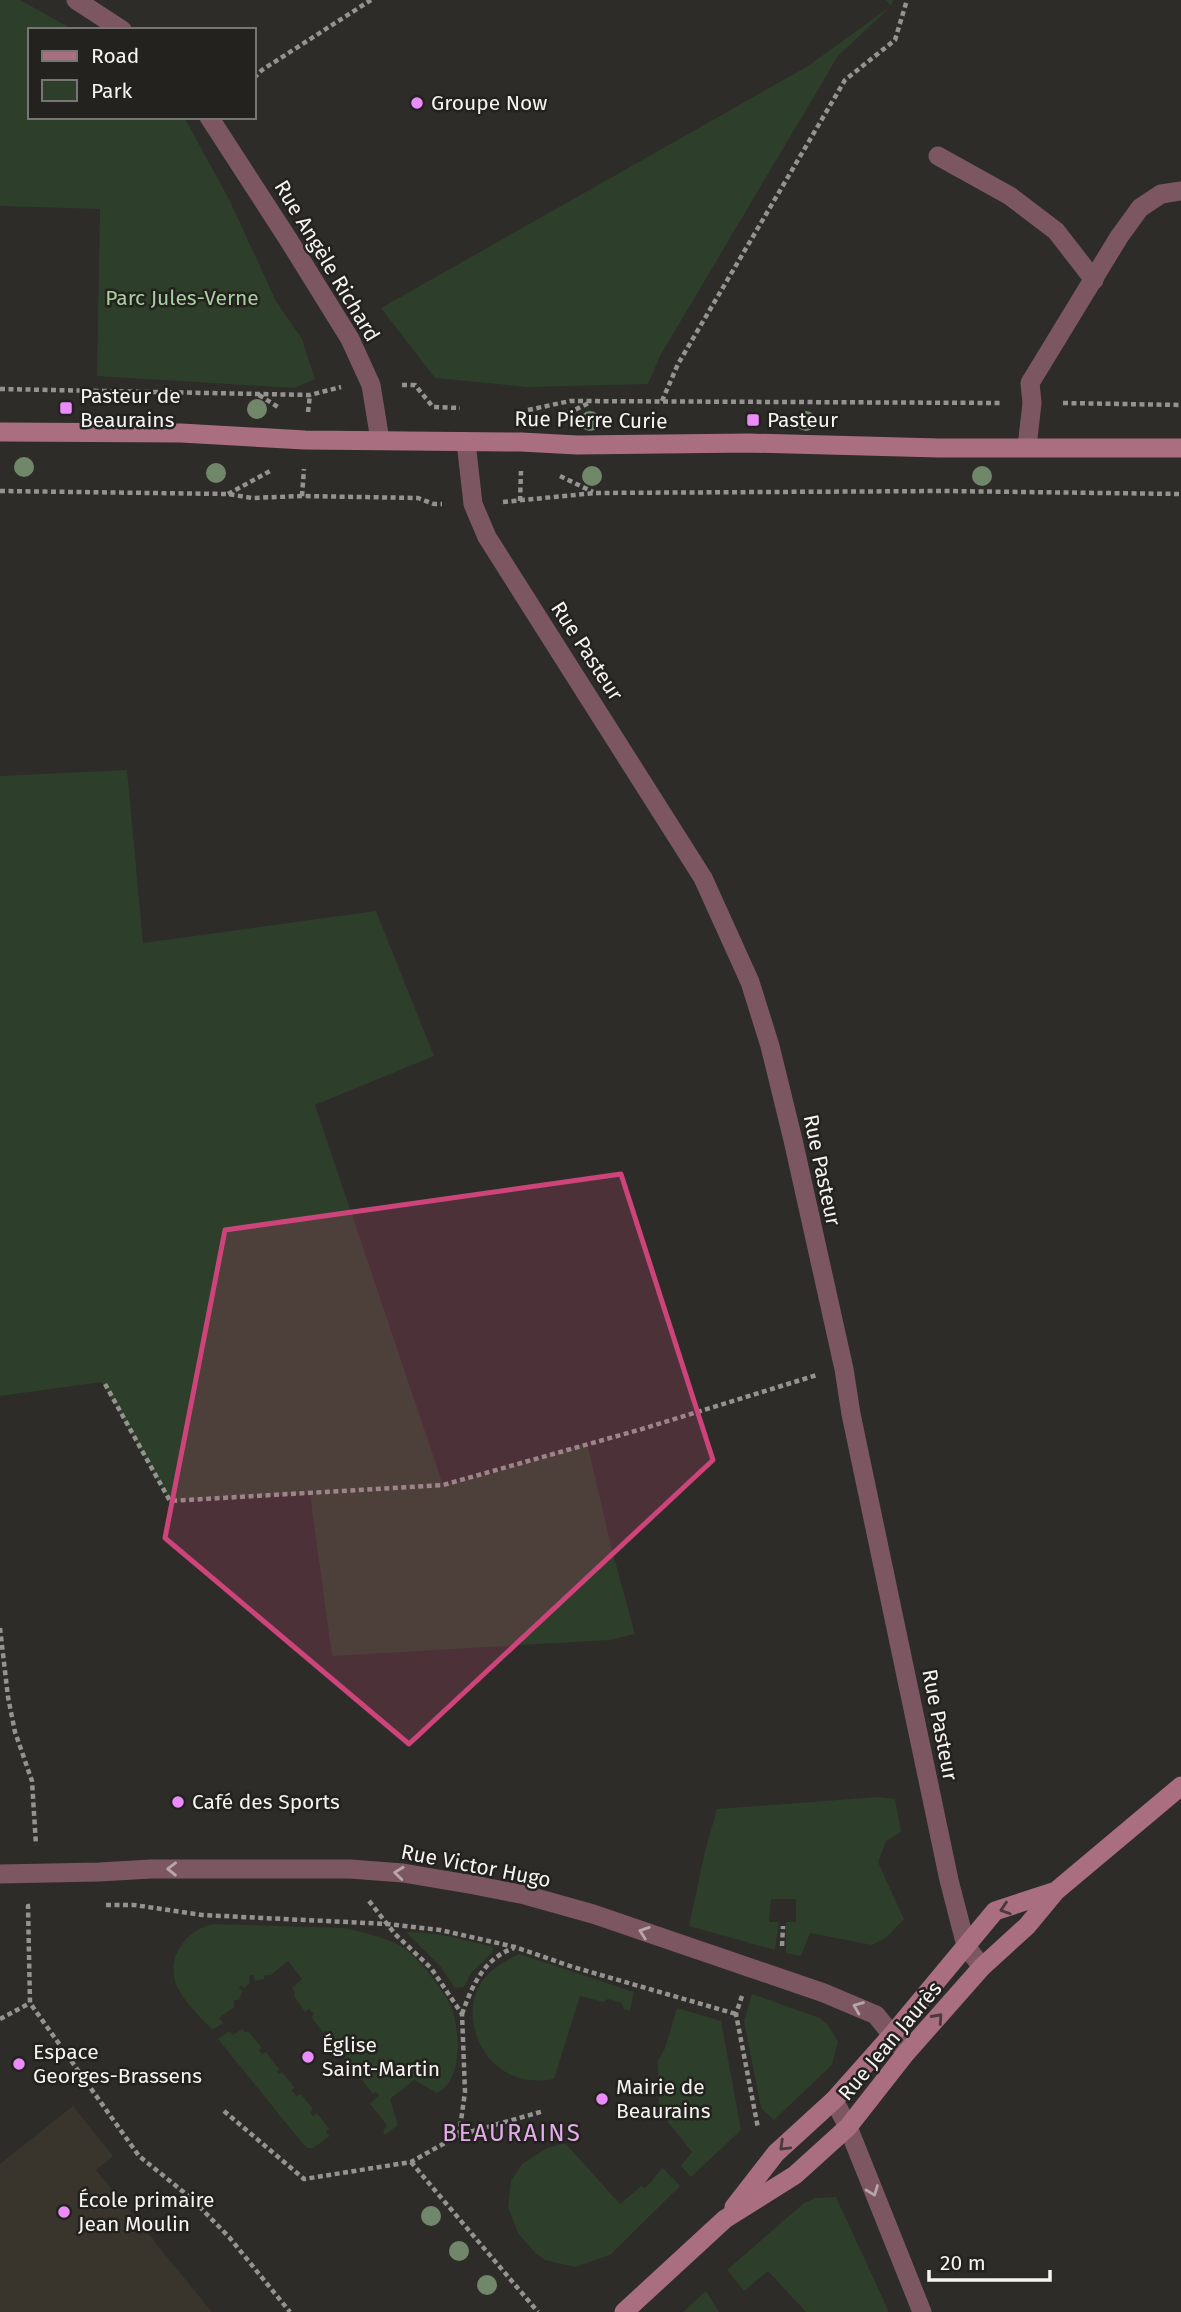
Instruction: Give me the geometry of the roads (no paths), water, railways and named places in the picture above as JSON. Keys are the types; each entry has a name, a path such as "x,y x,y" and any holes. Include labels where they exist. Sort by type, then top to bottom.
{"main road":[{"name":"Rue Pierre Curie","path":"0,432 181,433 305,440 577,445 749,443 912,448 1181,448"},
{"name":"Rue Jean Jaurès","path":"624,2312 725,2219 795,2175 848,2127 906,2053 982,1967 1027,1926 1056,1891 1181,1786"},
{"path":"725,2219 776,2153 834,2100 995,1911 1056,1891"}],"street":[{"path":"76,0 119,28"},
{"name":"Rue Angèle Richard","path":"210,119 288,239 362,363 371,385 380,440"},
{"path":"938,156 1010,196 1056,231 1094,280"},
{"path":"1027,447 1032,402 1030,383 1140,208 1161,194 1181,191"},
{"name":"Rue Pasteur","path":"466,442 473,504 487,537 703,878 750,982 774,1060 844,1370 937,1827 966,1946 982,1967"},
{"name":"Rue Victor Hugo","path":"0,1874 151,1869 349,1870 403,1873 524,1895 593,1914 824,1993 876,2015 906,2053"},
{"path":"834,2100 848,2127 922,2312"}],"place":[{"name":"Groupe Now","path":"417,103"},
{"name":"Pasteur de Beaurains","path":"66,408"},
{"name":"Pasteur","path":"753,420"},
{"name":"Café des Sports","path":"178,1802"},
{"name":"Église Saint-Martin","path":"308,2057"},
{"name":"Espace Georges-Brassens","path":"19,2064"},
{"name":"Mairie de Beaurains","path":"602,2099"},
{"name":"École primaire Jean Moulin","path":"64,2212"}],"district":[{"name":"BEAURAINS","path":"512,2133"}],"park label":[{"name":"Parc Jules-Verne","path":"182,298"}]}
